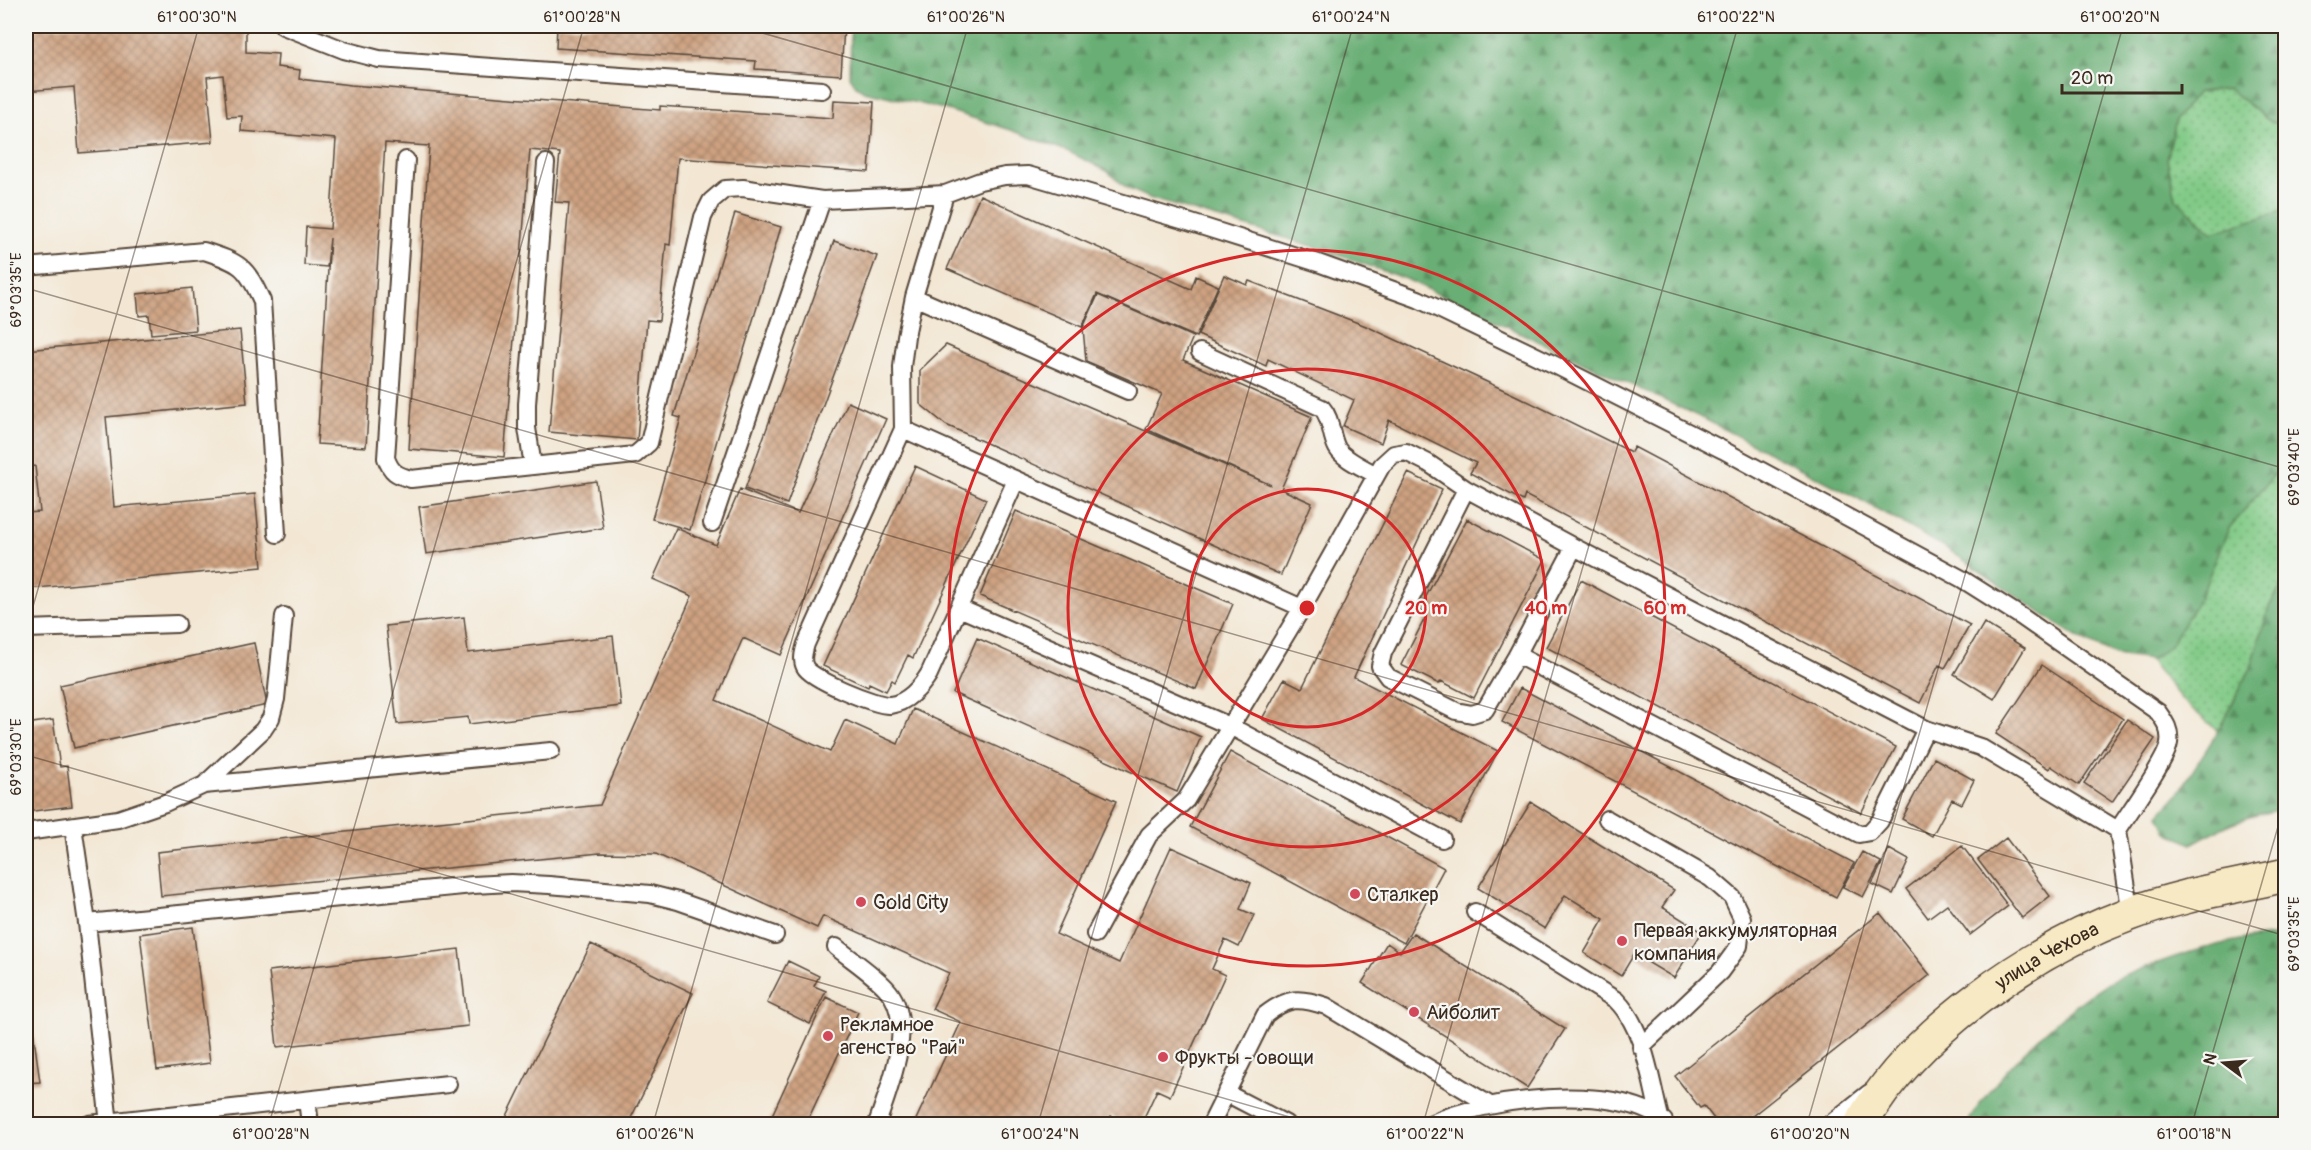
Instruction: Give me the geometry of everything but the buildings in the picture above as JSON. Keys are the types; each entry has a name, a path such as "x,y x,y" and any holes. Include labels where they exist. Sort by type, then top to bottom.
{"main road":[{"name":"улица Чехова","path":"1861,1125 1876,1099 1901,1067 1981,997 2019,970 2062,945 2131,914 2286,875"}],"lane":[{"path":"283,26 344,50 379,59 822,90"},
{"path":"406,160 386,458 389,468 396,475 411,479 635,455 649,444 703,217 711,201 725,189 743,188 822,200 945,194 980,181 1005,176 1028,175 1307,260 1418,299 1555,365 1702,440 1962,579 2022,617 2158,712 2168,726 2169,744 2164,758 2118,830 2131,914"},
{"path":"533,466 527,428 527,404 546,163"},
{"path":"945,194 914,297 902,367 903,429 806,644 803,653 804,666 812,675 871,702 890,705 920,689 929,674 1016,480"},
{"path":"712,523 822,200"},
{"path":"26,267 204,251 230,260 250,275 262,301 277,534"},
{"path":"914,297 1128,391"},
{"path":"1200,352 1322,408 1328,413 1338,449 1376,475"},
{"path":"903,429 1302,608"},
{"path":"1095,934 1149,835 1186,800 1302,608 1382,465 1394,454 1406,452 1428,463 1466,489 1574,547 1926,729 1980,747 2118,830"},
{"path":"1466,489 1383,652 1380,666 1388,677 1456,711 1472,714 1485,710 1574,547"},
{"path":"959,608 1230,726 1442,839"},
{"path":"26,832 118,819 165,803 204,785 263,730 271,718 276,699 284,616"},
{"path":"26,630 177,624"},
{"path":"1517,655 1858,834 1870,832 1880,821 1926,729"},
{"path":"204,785 551,751"},
{"path":"1607,819 1710,878 1732,897 1742,918 1739,946 1720,972 1641,1047"},
{"path":"73,826 87,923 109,1123"},
{"path":"87,923 511,883 650,894 678,901 775,935"},
{"path":"1475,912 1616,1000 1632,1020 1664,1121"},
{"path":"836,947 887,988 898,1006 902,1028 898,1058 877,1125"},
{"path":"1211,1125 1265,1015 1278,1004 1292,999 1308,1000 1326,1006 1490,1104"},
{"path":"1830,1125 1901,1067"},
{"path":"88,1125 448,1084"},
{"path":"1226,1093 1286,1125"},
{"path":"307,1100 310,1125"},
{"path":"1430,1125 1463,1111 1490,1104 1530,1100 1606,1100 1632,1107 1664,1121"}],"green space":[{"path":"851,26 2285,26 2285,127 2268,120 2229,89 2198,92 2176,119 2167,159 2176,199 2212,233 2285,210 2285,462 2229,528 2200,597 2170,646 2150,660 2115,655 2075,636 1946,548 1852,495 1706,420 1406,279 1316,247 1152,199 1127,188 1107,171 1069,152 1011,130 944,109 864,91 856,86 850,77"},
{"path":"2229,89 2268,120 2285,127 2285,210 2212,233 2176,199 2167,159 2176,119 2198,92"},
{"path":"2285,462 2285,580 2269,607 2251,668 2218,731 2182,700 2150,660 2170,646 2200,597 2229,528"},
{"path":"2285,580 2285,810 2248,817 2191,844 2167,832 2159,815 2178,794 2218,731 2251,668 2269,607"},
{"path":"2285,935 2285,1124 1967,1124 1993,1087 2028,1048 2067,1012 2108,983 2189,952 2246,939"}],"place":[{"name":"Сталкер","path":"1355,894"},
{"name":"Gold City","path":"861,902"},
{"name":"Первая аккумуляторная компания","path":"1622,941"},
{"name":"Айболит","path":"1414,1012"},
{"name":"Рекламное агенство \"Рай\"","path":"828,1036"},
{"name":"Фрукты - овощи","path":"1163,1057"}]}
